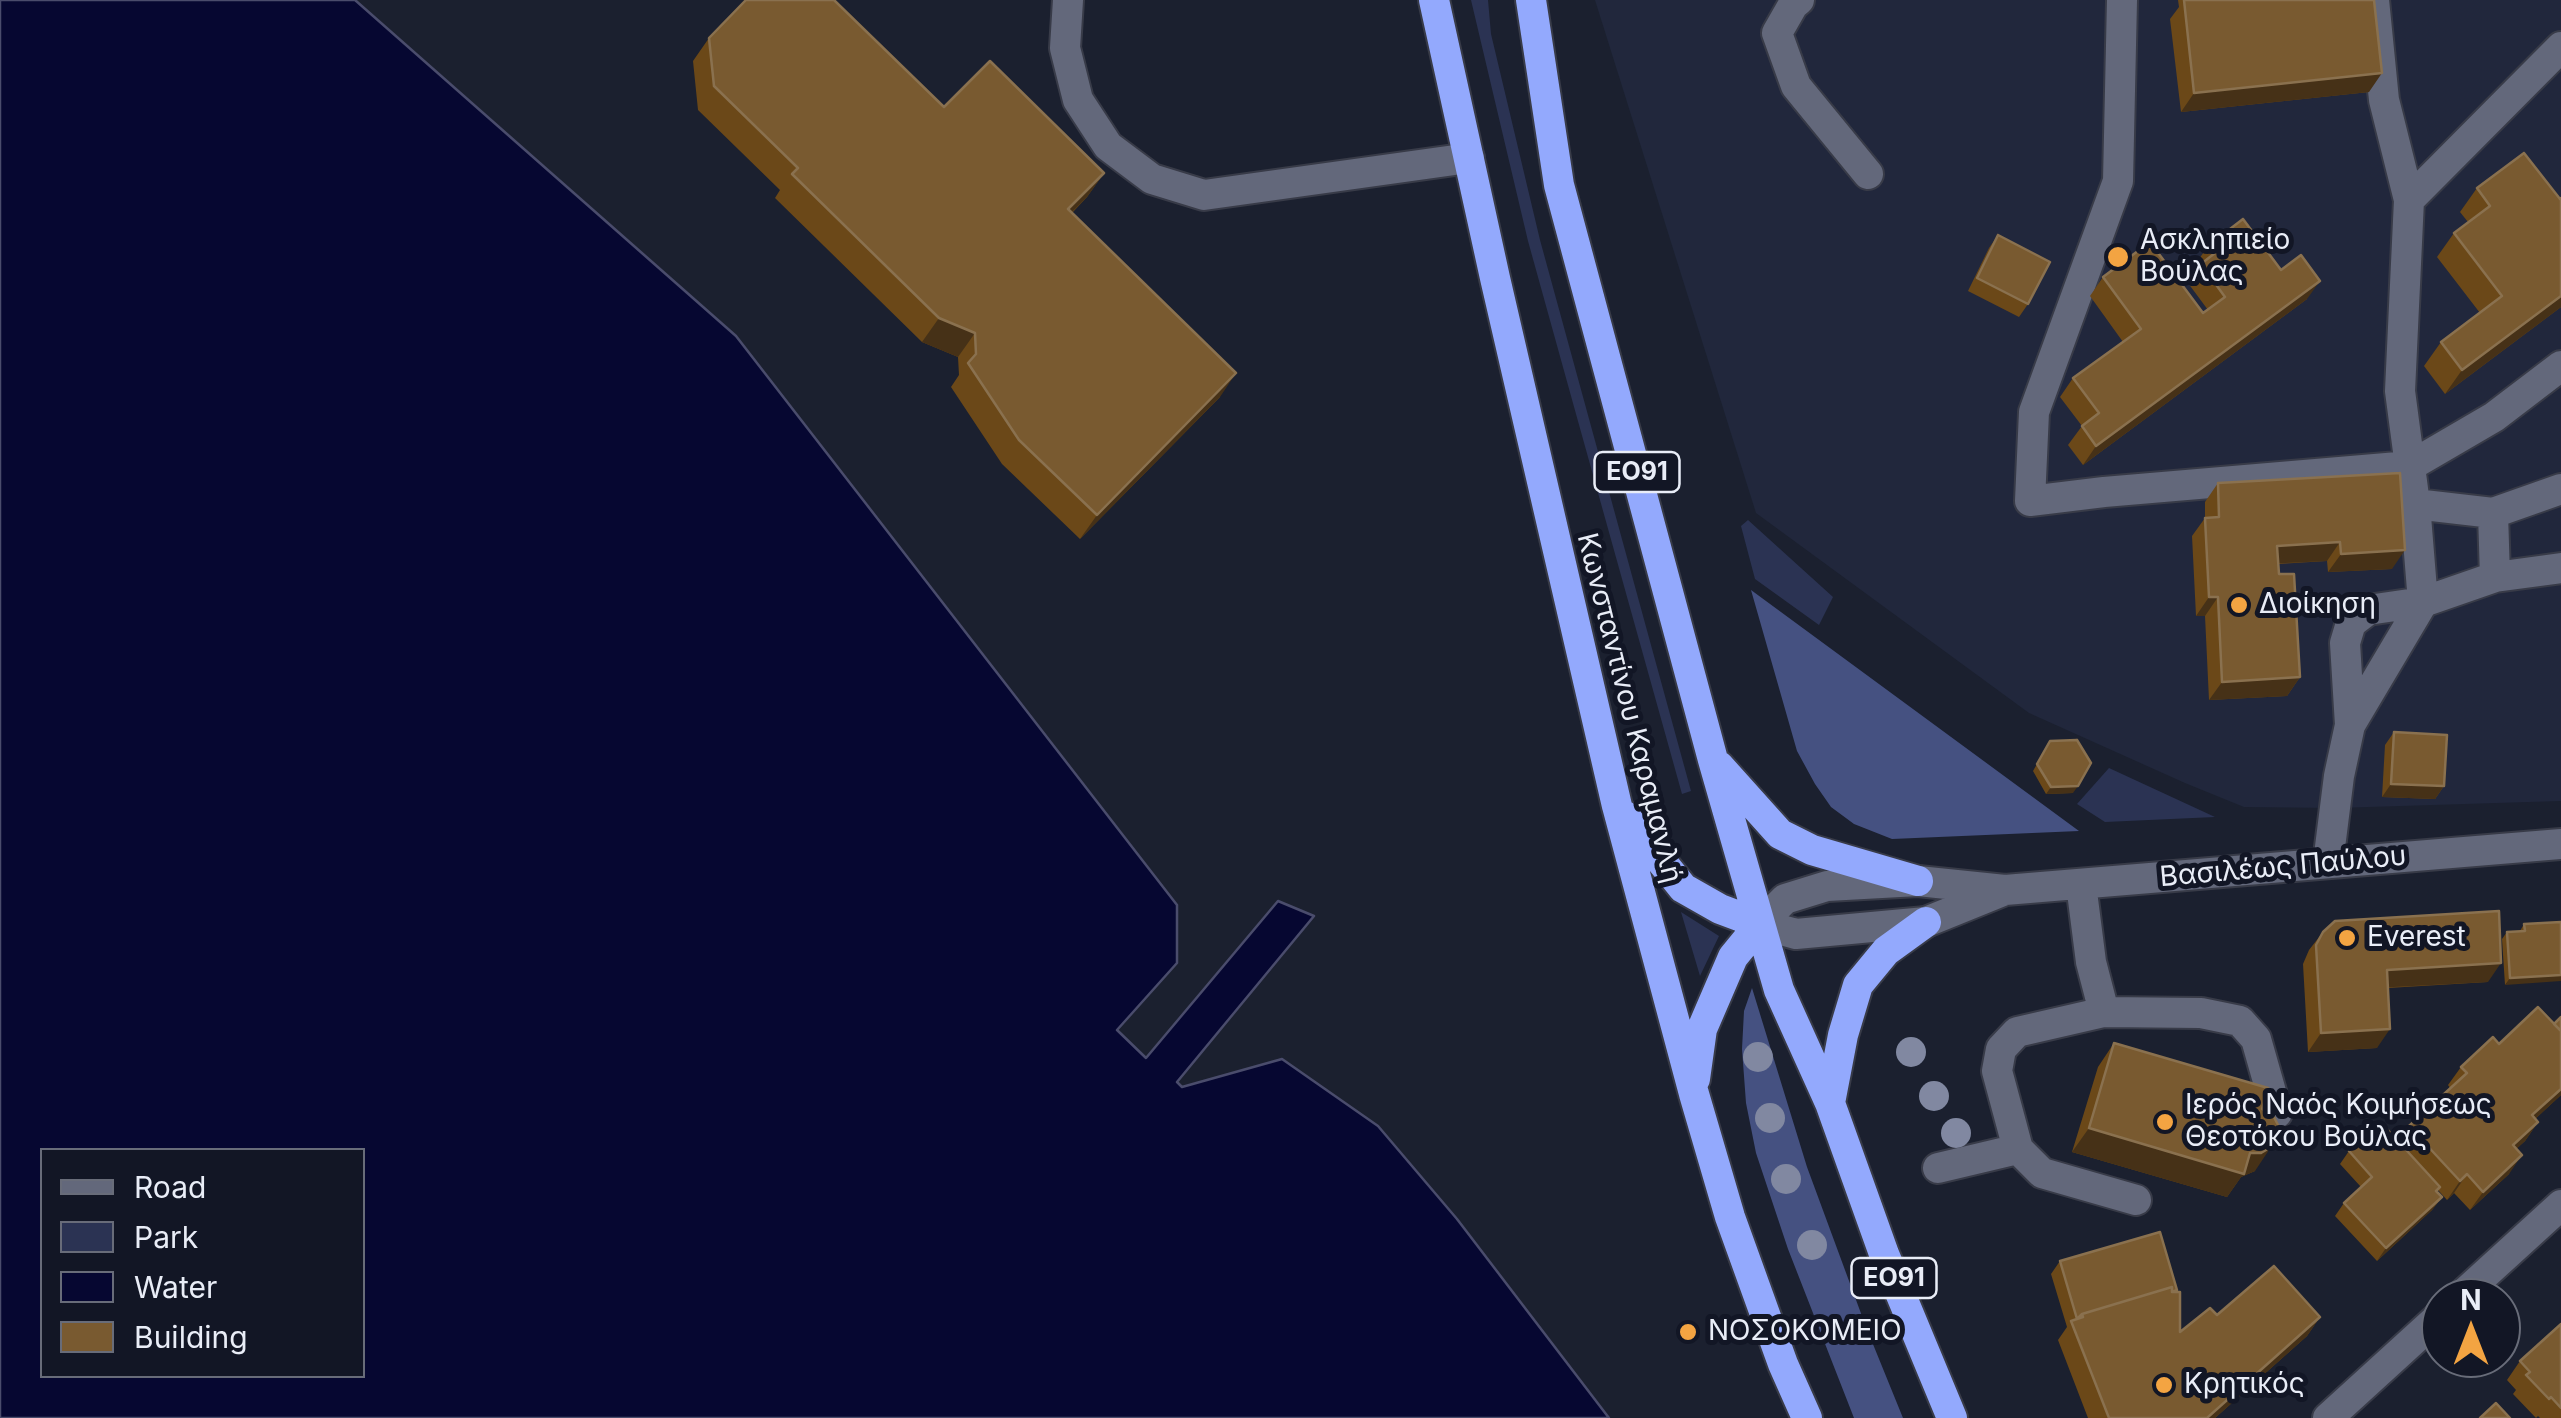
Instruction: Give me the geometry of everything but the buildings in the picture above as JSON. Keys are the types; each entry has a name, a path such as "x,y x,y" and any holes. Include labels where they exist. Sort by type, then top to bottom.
{"highway":[{"name":"Κωνσταντίνου Καραμανλή","path":"1434,0 1617,806 1694,1094 1749,1272 1807,1418"},
{"name":"ΕΟ91","path":"1531,0 1559,185 1779,990 1830,1102 1884,1254 1952,1418"},
{"path":"1714,760 1780,834 1812,850 1918,880"},
{"path":"1617,806 1683,888 1760,924 1733,958 1702,1028 1694,1094"},
{"path":"1830,1102 1858,985 1886,951 1926,922"}],"street":[{"path":"1068,0 1064,48 1078,100 1108,146 1152,178 1204,195 1468,158"},
{"path":"1799,0 1777,33 1796,86 1868,174"},
{"path":"2122,0 2118,182 2034,412 2030,501 2410,466 2494,417 2561,366"},
{"path":"2350,725 2423,602 2400,390 2409,200 2384,100 2374,0"},
{"path":"2409,200 2561,48"},
{"path":"2415,504 2494,514 2561,490"},
{"path":"2494,514 2495,577"},
{"path":"2328,863 2350,725 2345,644 2351,623 2368,610 2423,602 2495,577 2561,568"},
{"name":"Βασιλέως Παύλου","path":"2005,890 1926,922 1796,934 1760,924 1785,898 1827,886 1918,880 2005,890 2561,844"},
{"path":"2081,884 2091,962 2104,1012"},
{"path":"2136,1200 2042,1173 2018,1149 1997,1071 2001,1050 2016,1032 2104,1012 2200,1013 2240,1021 2256,1039 2277,1113"},
{"path":"1938,1168 2018,1149"},
{"path":"2481,1278 2561,1205"},
{"path":"2328,1418 2421,1332"}],"shaded area":[{"name":"Ασκληπιείο Βούλας","path":"1595,0 2561,0 2561,801 2244,807 2029,713 1756,513"},
{"path":"1751,590 2079,831 1892,839 1854,824 1831,807 1797,751"},
{"path":"1752,988 1807,1167 1903,1418 1854,1418 1788,1249 1756,1153 1746,1103 1742,1049 1744,1011"}],"green space":[{"path":"1471,0 1488,0 1491,34 1540,240 1691,791 1682,794 1528,241"},
{"path":"1748,520 1833,597 1819,625 1755,579 1741,526"},
{"path":"2109,768 2215,817 2105,822 2077,804"},
{"path":"1681,912 1719,936 1700,976"}],"water":[{"path":"0,0 355,0 736,336 1177,905 1177,963 1117,1030 1146,1058 1278,901 1314,916 1177,1082 1182,1087 1282,1059 1378,1126 1457,1219 1609,1418 0,1418"}],"place":[{"name":"Ασκληπιείο Βούλας","path":"2118,257"},
{"name":"Διοίκηση","path":"2239,605"},
{"name":"Everest","path":"2347,938"},
{"name":"Ιερός Ναός Κοιμήσεως Θεοτόκου Βούλας","path":"2165,1122"},
{"name":"ΝΟΣΟΚΟΜΕΙΟ","path":"1688,1332"},
{"name":"Κρητικός","path":"2164,1385"}]}
